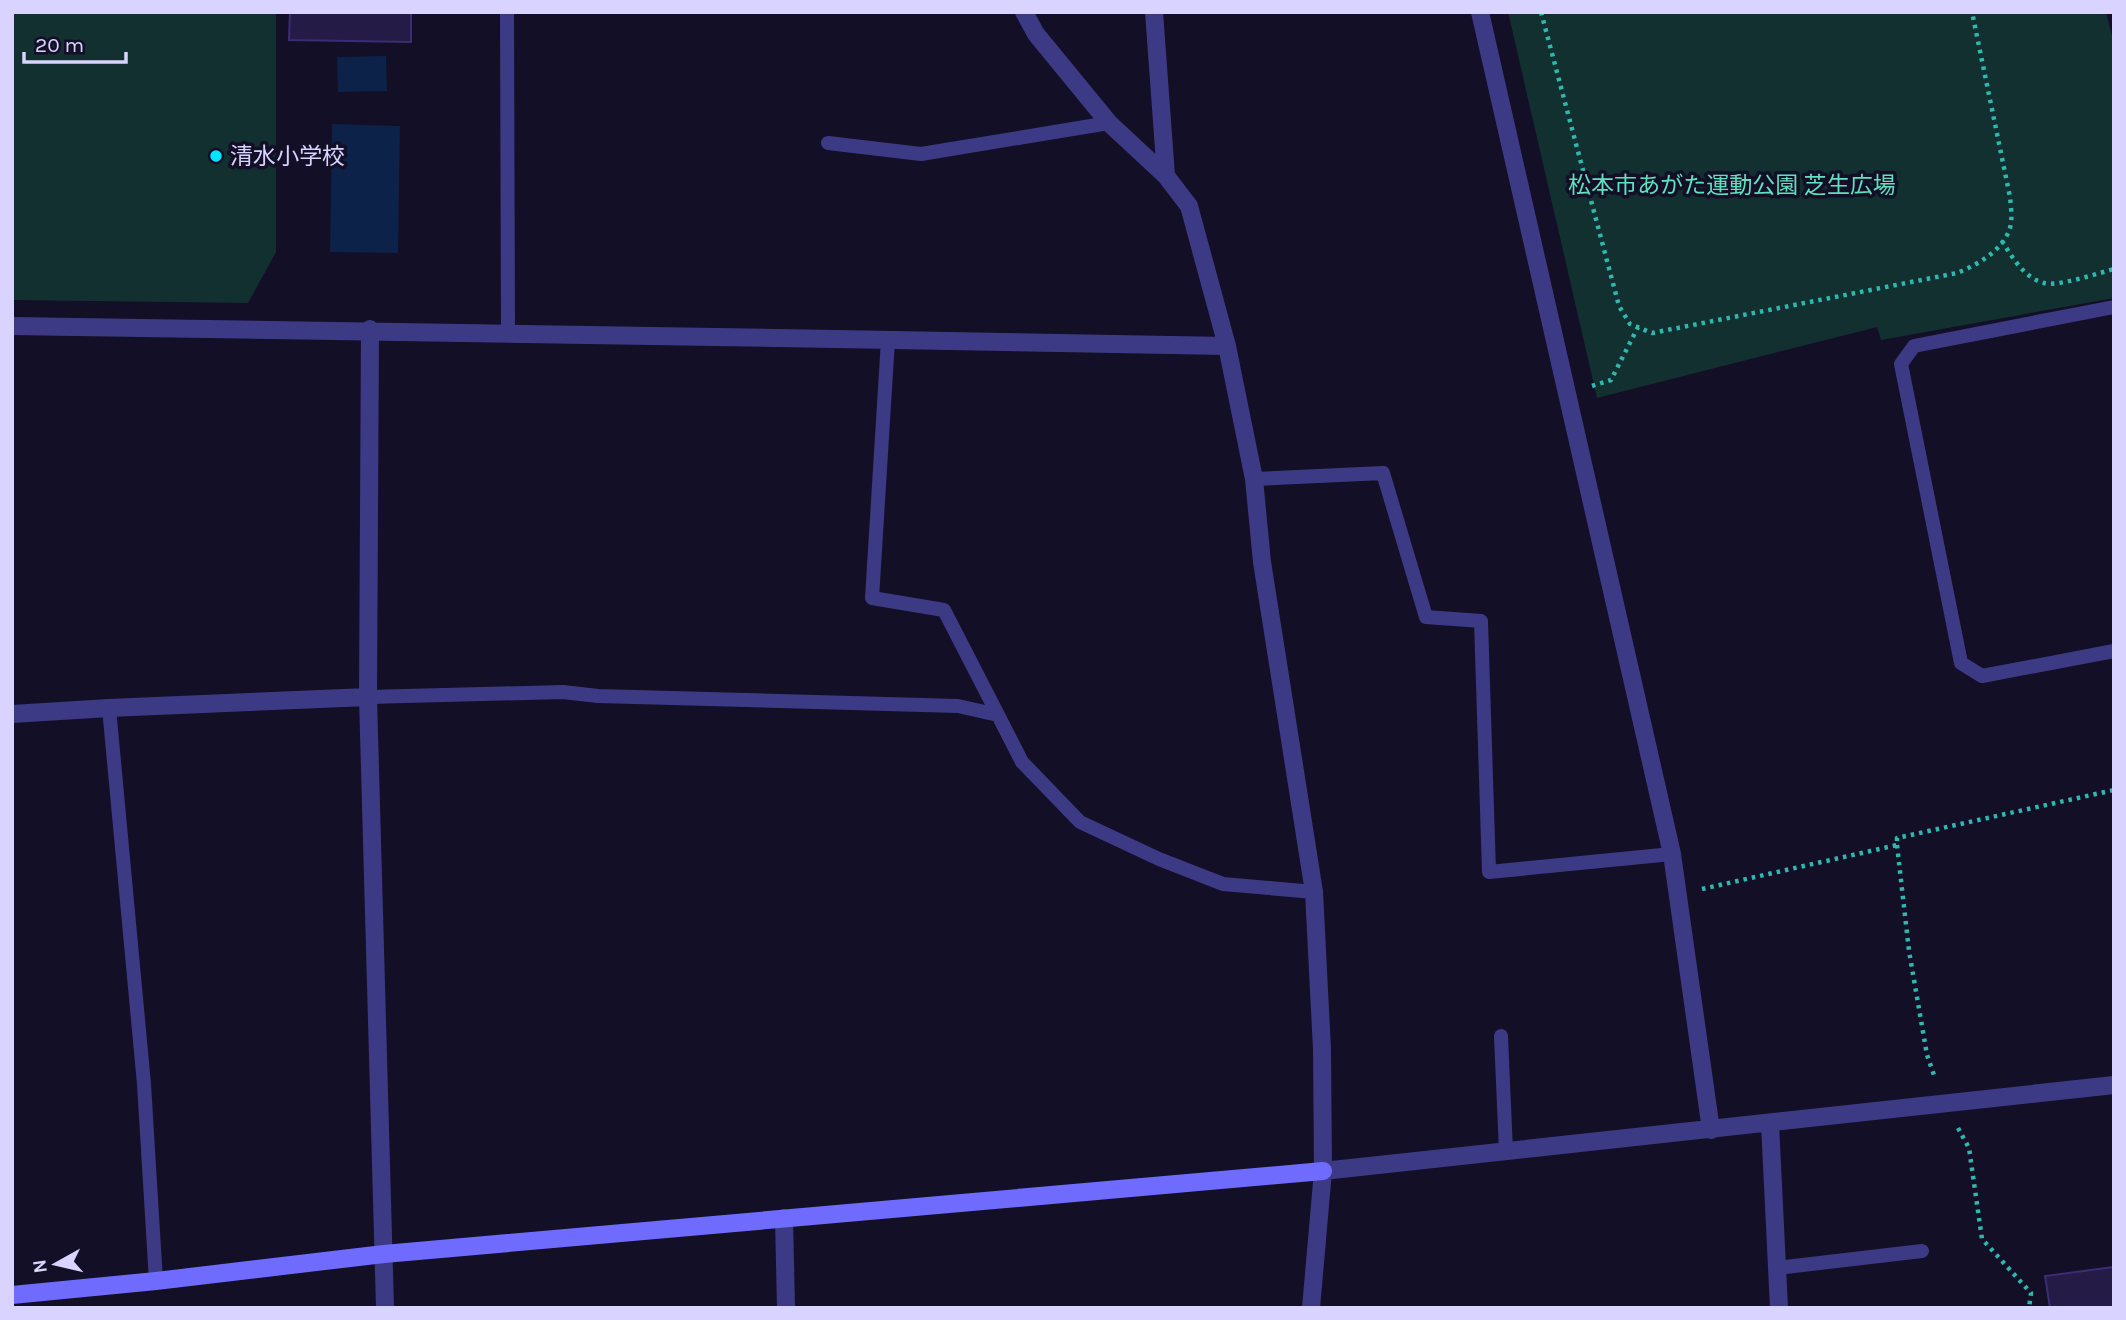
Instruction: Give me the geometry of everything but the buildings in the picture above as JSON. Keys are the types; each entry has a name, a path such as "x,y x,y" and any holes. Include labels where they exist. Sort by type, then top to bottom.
{"street":[{"path":"1024,12 1036,34 1109,123 1166,176 1189,206 1227,346 1254,478 1262,562 1314,892 1322,1049 1323,1171 1311,1308"},
{"path":"1154,12 1166,176"},
{"path":"1480,12 1672,854 1711,1130"},
{"path":"12,326 370,329 508,334 1227,346"},
{"path":"370,329 368,697 385,1308"},
{"path":"12,714 368,697"},
{"path":"12,1295 384,1254 1323,1171 2114,1085"},
{"path":"1770,1124 1779,1308"},
{"path":"784,1218 786,1308"}],"lane":[{"path":"507,12 508,334"},
{"path":"828,143 921,153 1109,123"},
{"path":"2114,307 1914,346 1901,364 1961,663 1982,676 2114,651"},
{"path":"888,340 872,598 944,610 1022,762 1080,821 1159,859 1223,884 1314,892"},
{"path":"1254,478 1383,473 1426,617 1481,621 1489,872 1672,854"},
{"path":"368,697 563,692 598,696 958,706 998,715"},
{"path":"109,708 144,1084 156,1280"},
{"path":"1501,1036 1506,1152"},
{"path":"1777,1268 1922,1251"}],"path":[{"path":"1541,12 1619,306 1630,324 1652,333 1957,273 1980,263 2002,241 2009,231 2010,197 1972,12"},
{"path":"2002,241 2017,264 2031,277 2044,283 2054,284 2114,269"},
{"path":"1587,387 1611,380 1638,327"},
{"path":"2029,1308 2031,1293 1982,1240 1969,1148 1945,1103 1927,1055 1909,951 1897,838 2114,790"},
{"path":"1702,888 1897,845"}],"green space":[{"name":"清水小学校","path":"12,12 276,12 276,252 248,303 12,300"},
{"name":"松本市あがた運動公園 芝生広場","path":"1508,12 2106,12 2114,44 2114,298 1881,340 1877,327 1597,398"}],"water":[{"path":"386,56 387,91 338,92 337,57"},
{"path":"332,124 400,126 398,253 330,252"}],"place":[{"name":"清水小学校","path":"216,156"}]}
